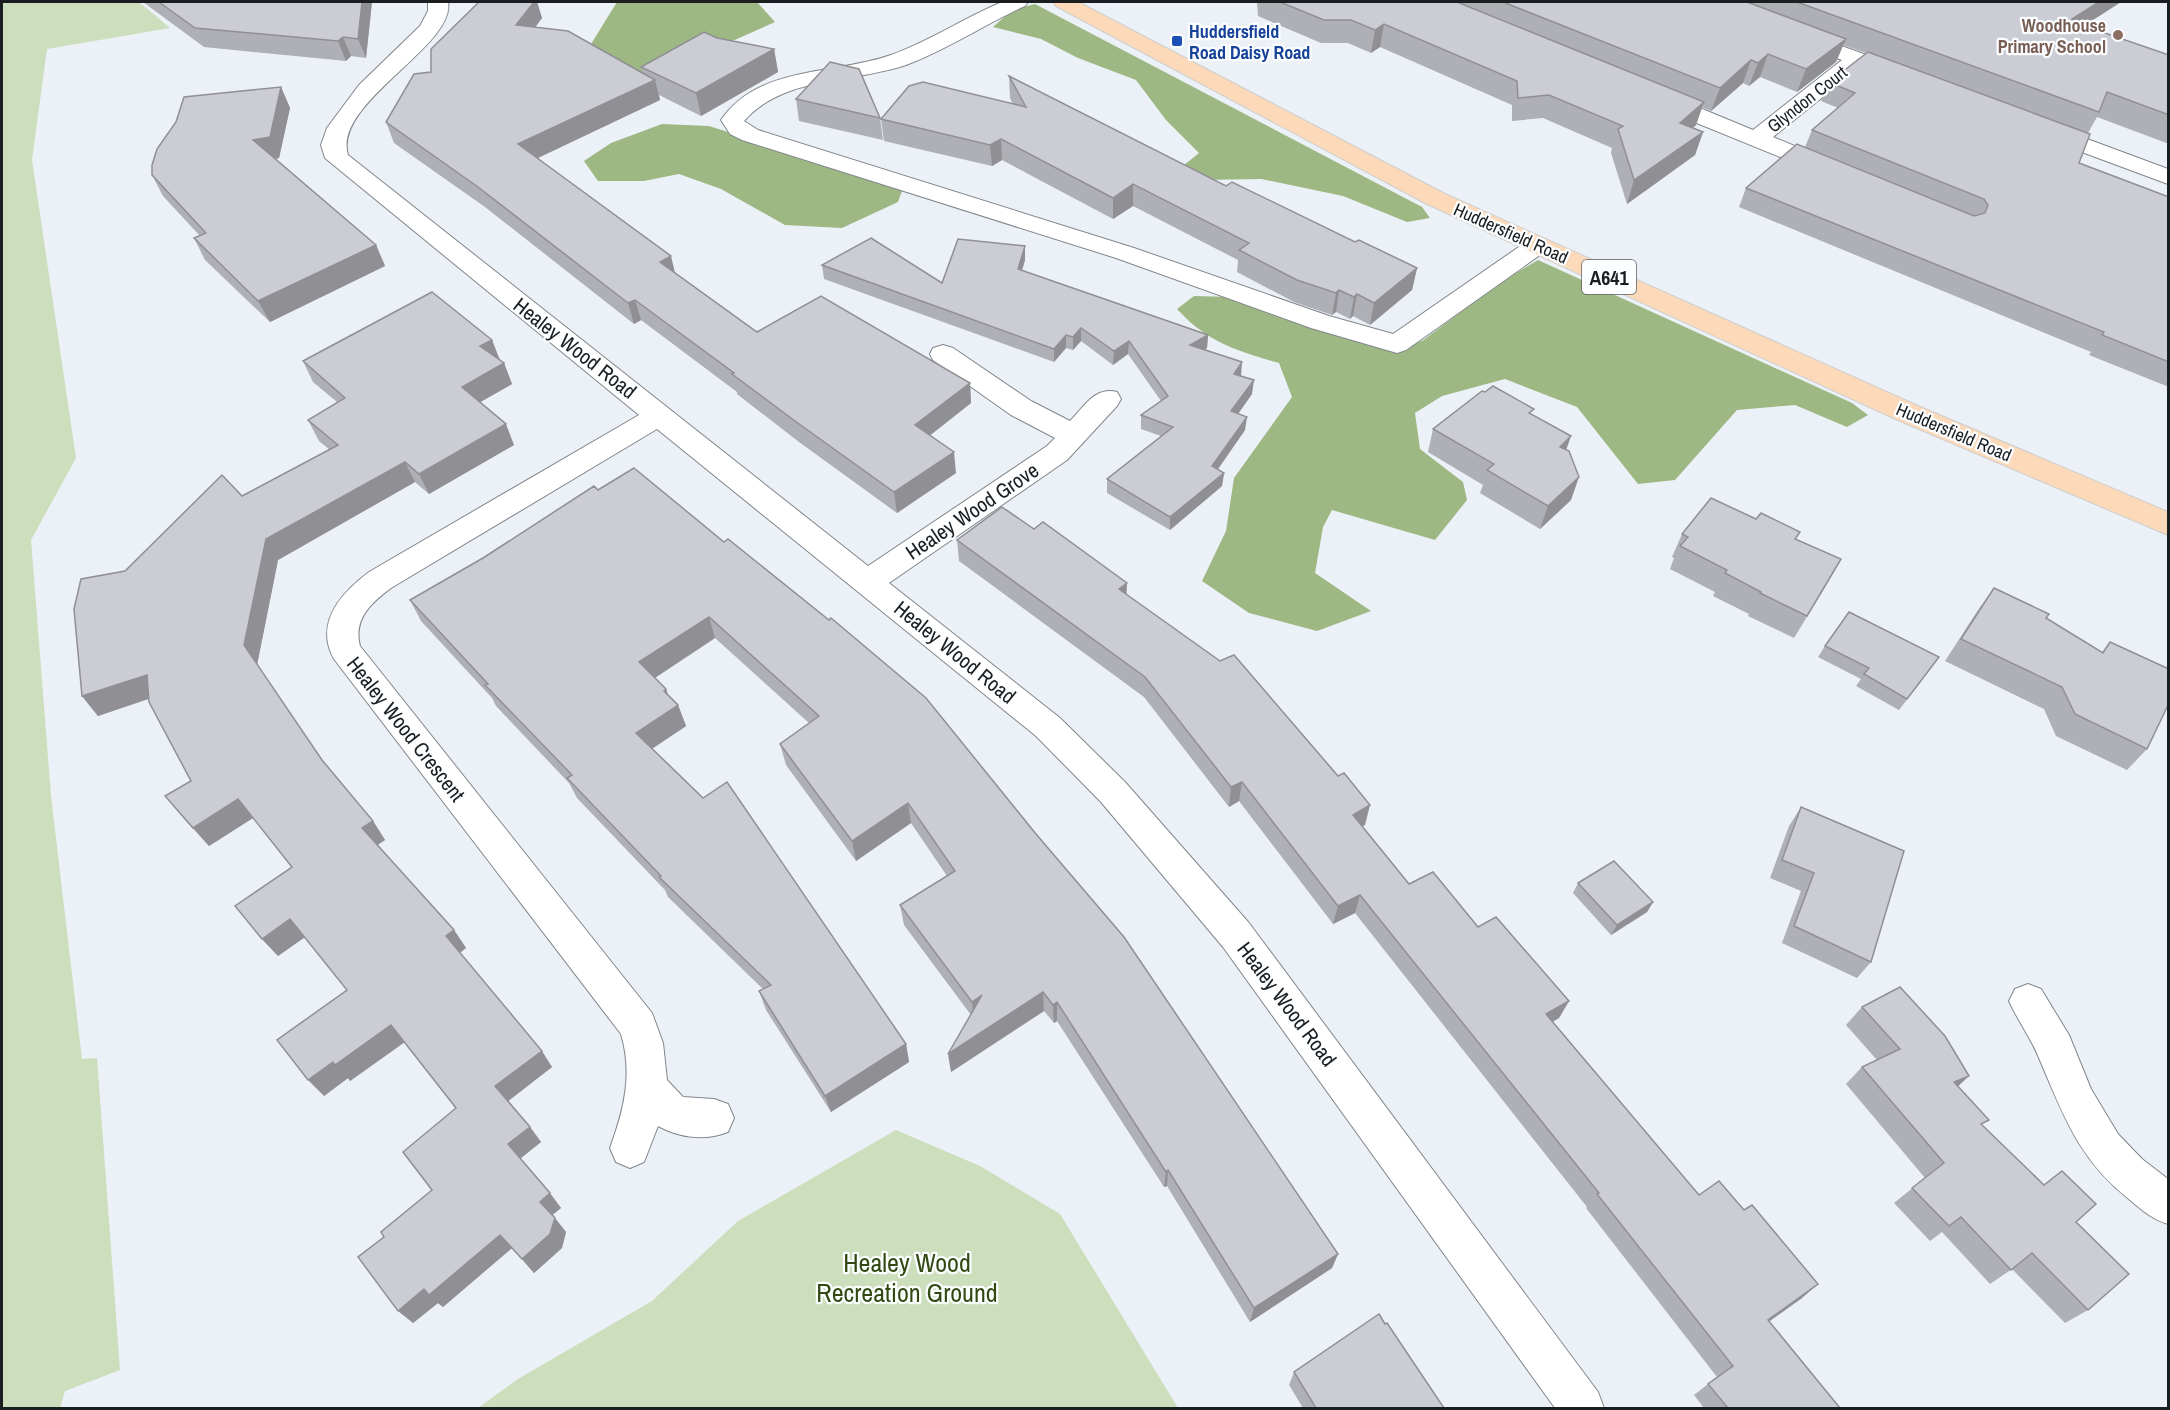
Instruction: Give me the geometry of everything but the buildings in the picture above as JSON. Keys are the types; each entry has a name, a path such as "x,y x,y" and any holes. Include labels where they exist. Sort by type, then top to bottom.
{"main road":[{"name":"Huddersfield Road","path":"1063,2 1436,199 1908,413 2169,524"}],"street":[{"name":"Healey Wood Road","path":"438,2 439,11 429,29 367,90 339,128 333,145 337,158 1048,727 1128,810 1260,965 1582,1408"},
{"path":"1018,2 895,62 786,85 753,99 739,109 732,120 738,129 750,135 1125,253 1320,322 1397,344 1539,245"},
{"path":"1781,30 1923,84"},
{"name":"Glyndon Court","path":"1756,139 1857,59"},
{"name":"Glyndon Court","path":"1637,90 1855,180"},
{"path":"2023,122 2169,177"},
{"path":"943,354 1021,408 1074,435"},
{"name":"Healey Wood Grove","path":"868,582 1057,453 1107,399"},
{"name":"Healey Wood Crescent","path":"630,1148 644,1109 649,1072 645,1047 638,1026 345,650 342,634 345,615 351,605 380,580 660,415"},
{"path":"2028,1001 2055,1048 2075,1100 2104,1148 2128,1173 2169,1204"},
{"path":"647,1086 662,1106 678,1118 714,1118"}],"green space":[{"path":"2,2 139,2 170,28 47,49 32,160 76,458 31,540 51,796 82,1059 97,1058 120,1370 65,1391 60,1408 2,1408"},
{"path":"617,2 757,2 775,22 642,81 583,57"},
{"path":"1035,4 1422,207 1430,218 1407,222 1343,196 1261,179 1200,180 1173,174 1199,153 1166,120 1136,80 1078,58 1041,39 993,27 1012,10"},
{"path":"662,124 709,126 903,188 898,202 842,228 785,225 721,189 679,174 644,181 598,181 584,161 611,143"},
{"path":"1538,260 1852,403 1868,415 1847,427 1795,405 1737,410 1675,480 1638,484 1577,407 1505,379 1442,396 1415,413 1420,449 1463,482 1467,500 1435,540 1332,510 1323,527 1315,573 1371,611 1317,631 1249,613 1202,581 1226,531 1234,478 1292,397 1279,363 1224,344 1200,330 1177,309 1194,296 1232,297 1395,348 1422,341 1502,281"},
{"name":"Healey Wood Recreation Ground","path":"896,1130 980,1166 1060,1214 1178,1408 478,1408 518,1379 652,1301 738,1221"}],"place":[{"name":"Woodhouse Primary School","path":"2118,35"},
{"name":"Huddersfield Road Daisy Road","path":"1177,41"}]}
